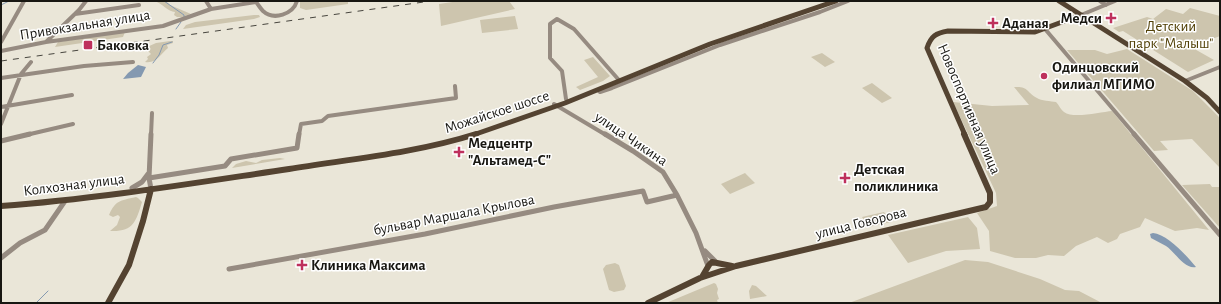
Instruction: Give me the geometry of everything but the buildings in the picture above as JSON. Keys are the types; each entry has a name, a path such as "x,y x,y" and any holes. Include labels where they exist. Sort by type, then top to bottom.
{"main road":[{"path":"1059,1 1082,14 1185,81 1207,98 1220,112"},
{"name":"Можайское шоссе","path":"150,187 433,144 494,126 599,91 710,44 834,2"},
{"name":"Можайское шоссе","path":"150,187 428,147 470,137 547,110 566,99 708,42 834,2"},
{"name":"Новоспортивная улица","path":"990,202 991,196 989,189 933,62 928,48 928,41 936,34 948,31 1027,33 1045,29 1082,14"},
{"path":"108,303 129,265 143,222 150,187"},
{"name":"Колхозная улица","path":"1,203 41,201 132,188 150,187"},
{"name":"Колхозная улица","path":"1,206 65,201 150,187"},
{"name":"улица Говорова","path":"648,303 700,278 736,266 986,207 990,202"},
{"name":"улица Говорова","path":"700,278 706,273 712,262 717,262 725,266 736,266"},
{"path":"708,267 710,271 718,272 721,268 717,262"}],"street":[{"path":"1,42 24,1"},
{"path":"46,42 76,14 86,1"},
{"path":"206,1 211,9"},
{"path":"255,2 264,12 278,14 292,11 295,8 297,1"},
{"path":"599,91 619,86 720,45 787,22 834,2 848,1"},
{"path":"1100,1 1106,5"},
{"path":"1082,14 1115,1"},
{"name":"Привокзальная улица","path":"1,50 158,26 211,9 255,2"},
{"path":"76,14 139,5"},
{"path":"566,99 562,71 550,58 549,25 557,19 574,29 618,79"},
{"path":"774,22 787,22"},
{"path":"1045,29 1220,235"},
{"path":"1,124 21,74 31,62"},
{"path":"1,78 84,66 132,62"},
{"path":"1185,81 1220,67"},
{"path":"132,188 142,182 149,175 225,166 230,163 231,159 297,148 301,124 322,121 328,116 456,98 455,86"},
{"path":"1,107 72,95"},
{"name":"улица Чикина","path":"556,105 653,164 664,174 677,195 703,249 708,256 717,262"},
{"path":"547,110 564,110"},
{"path":"150,187 149,175 152,113"},
{"path":"1,141 73,124"},
{"name":"бульвар Маршала Крылова","path":"229,269 425,234 554,207 643,191 647,202 677,195"},
{"path":"1,258 20,243 45,230 65,201"},
{"name":"улица Чикина","path":"703,249 708,267"}],"green space":[{"path":"154,1 166,1 170,5 191,14 177,17 174,15 175,12 170,11"},
{"path":"300,1 348,1 348,4 306,10 300,8"},
{"path":"459,1 509,1 515,9 441,26 439,4"},
{"name":"Детский парк \"Малыш\"","path":"1190,8 1220,16 1220,36 1191,47 1214,60 1188,72 1123,31 1119,32 1113,28 1147,17 1153,19 1166,9 1183,14"},
{"path":"259,15 260,17 183,29 186,25 195,22"},
{"path":"515,16 518,29 482,33 480,20"},
{"path":"125,32 123,37 55,47 58,42"},
{"path":"173,41 173,43 167,45 168,48 156,60 145,62 148,59 147,57 151,54 147,50 147,47 156,43"},
{"path":"1127,49 1193,91 1218,116 1220,119 1220,168 1192,139 1160,141 1168,150 1154,151 1067,50 1095,50 1107,54"},
{"path":"822,53 835,62 825,67 811,57"},
{"path":"593,57 610,76 603,81 580,90 576,87 598,77 584,60"},
{"path":"872,83 892,98 882,103 862,88"},
{"path":"1014,87 1025,88 1033,96 1039,99 1056,102 1063,111 1068,114 1080,115 1112,111 1209,230 1197,228 1175,231 1145,218 1140,227 1120,234 1117,239 1108,243 1097,237 1076,246 1064,256 1048,255 1036,258 1015,258 990,251 989,231 977,213 997,206 996,193 953,102 992,106 1029,105"},
{"path":"280,158 285,159 232,168 236,164 246,161 256,163 262,160"},
{"path":"745,173 755,183 730,194 721,184"},
{"path":"1210,184 1212,187 1220,187 1220,228 1182,185"},
{"path":"136,197 142,202 138,215 129,228 118,231 110,231 117,225 120,217 118,215 113,217 109,215 114,206 122,200"},
{"path":"884,212 891,222 869,227 862,217"},
{"path":"968,217 977,228 980,249 946,251 908,263 888,235"},
{"path":"965,260 988,262 1040,279 1065,290 1079,291 1102,303 849,303"},
{"path":"615,263 619,265 626,286 624,290 614,292 609,290 603,269 606,265"},
{"path":"714,283 718,289 718,303 666,303"},
{"path":"752,285 756,286 767,296 750,299 749,291"}],"water":[{"path":"138,65 146,67 141,77 123,79 128,73"},
{"path":"1150,234 1158,234 1170,241 1196,267 1188,266 1169,248 1151,238"}],"waterway":[{"path":"1,5 9,1"},
{"path":"164,1 184,15 184,17"},
{"path":"176,29 181,22"},
{"path":"153,63 159,55 163,45 172,42"},
{"path":"36,303 48,291"}],"railway":[{"path":"1,61 431,1"}],"place":[{"name":"Медси","path":"1111,18"},
{"name":"Аданая","path":"993,23"},
{"name":"Баковка","path":"88,45"},
{"name":"Одинцовский филиал МГИМО","path":"1044,76"},
{"name":"Медцентр \"Альтамед-С\"","path":"459,152"},
{"name":"Детская поликлиника","path":"845,178"},
{"name":"Клиника Максима","path":"302,265"}]}
